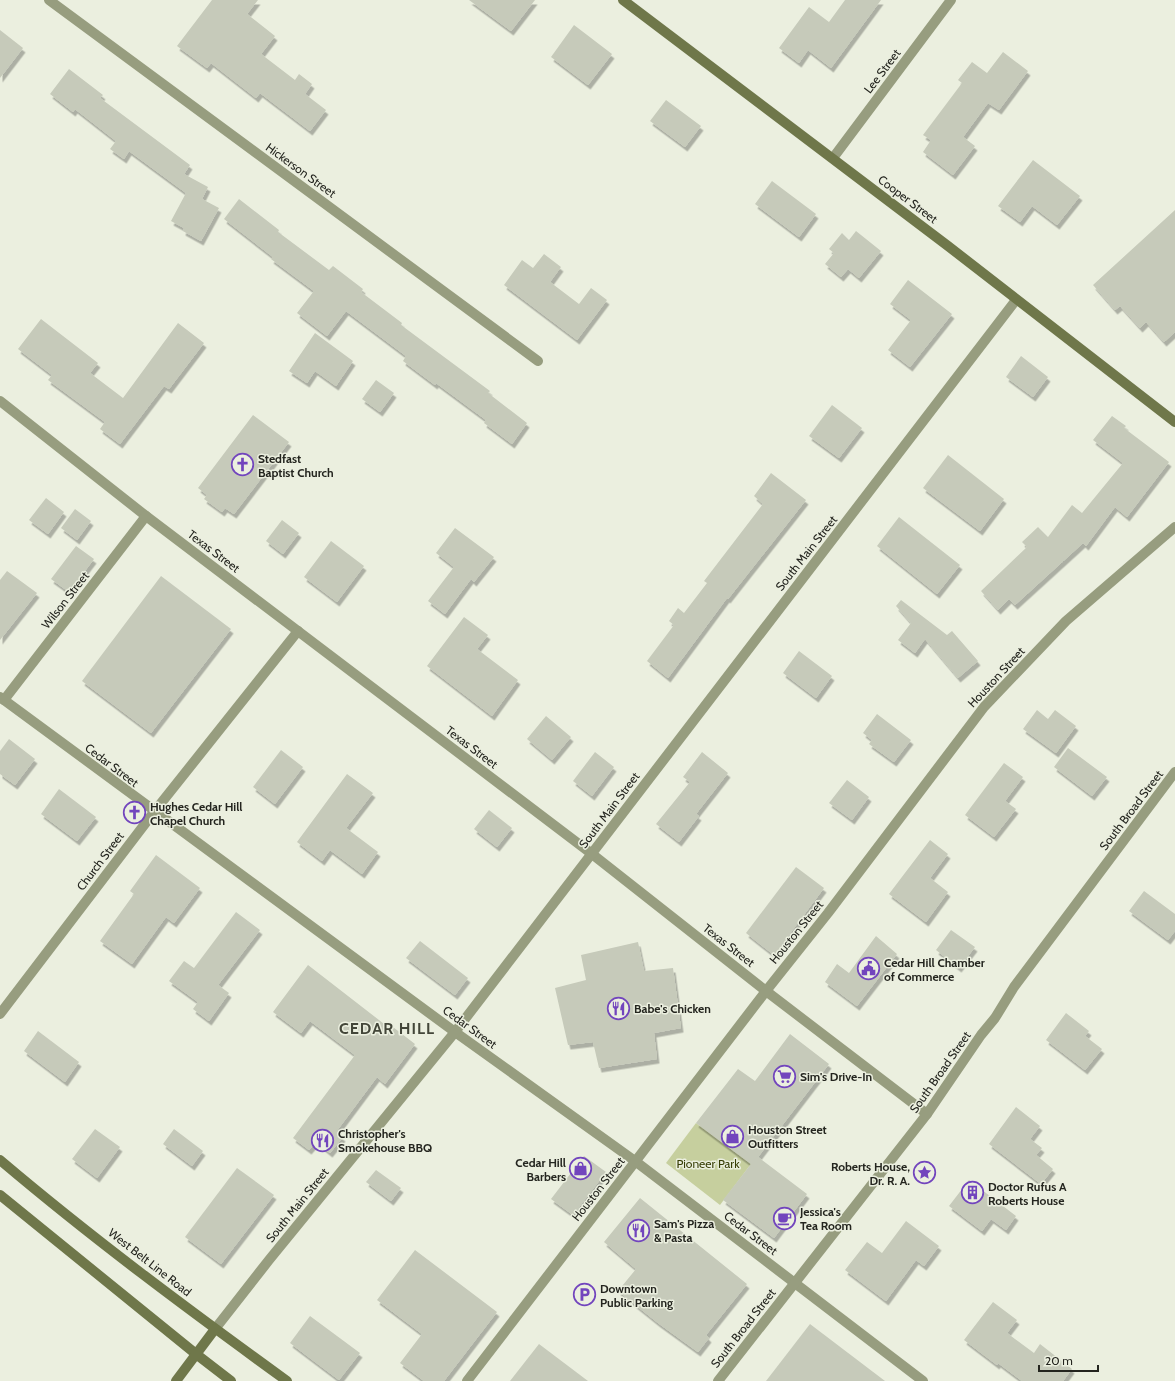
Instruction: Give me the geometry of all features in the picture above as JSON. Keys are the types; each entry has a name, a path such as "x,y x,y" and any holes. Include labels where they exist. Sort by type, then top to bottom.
{"street":[{"name":"Hickerson Street","path":"49,0 538,361"},
{"name":"Cooper Street","path":"623,0 948,246 1175,422"},
{"name":"Lee Street","path":"832,158 951,0"},
{"name":"South Main Street","path":"215,1329 269,1260 455,1032 1016,300"},
{"name":"Texas Street","path":"0,402 146,516 592,854 927,1114"},
{"name":"Wilson Street","path":"2,699 146,516"},
{"name":"Houston Street","path":"466,1381 766,990 828,913 984,707 1066,621 1175,527"},
{"name":"Church Street","path":"0,1014 154,812 298,631"},
{"name":"Cedar Street","path":"2,699 455,1032 636,1161 923,1381"},
{"name":"South Broad Street","path":"718,1381 927,1114 981,1035 995,1018 1014,987 1175,772"},
{"name":"West Belt Line Road","path":"0,1160 52,1203 215,1329 287,1381"},
{"path":"0,1195 231,1381"},
{"path":"176,1381 215,1329"}],"green space":[{"name":"Pioneer Park","path":"696,1123 751,1164 720,1205 666,1163"}],"building":[{"path":"212,0 258,0 247,14 275,36 261,54 295,80 299,74 312,84 305,94 326,110 310,131 260,93 256,98 211,63 207,68 177,46"},
{"path":"469,0 535,0 511,31"},
{"path":"845,0 881,0 831,68 808,50 799,63 779,48 809,7 829,22"},
{"path":"574,25 612,54 588,85 551,57"},
{"path":"0,30 23,48 0,78"},
{"path":"1003,52 1028,71 999,110 988,103 963,137 975,146 953,175 923,152 931,140 923,135 962,83 958,80 972,62 987,73"},
{"path":"69,69 103,95 100,98 190,165 184,174 208,187 202,199 219,208 201,241 183,231 184,228 171,221 186,193 129,151 124,159 110,149 116,141 75,109 73,112 50,94"},
{"path":"666,100 701,126 685,147 650,121"},
{"path":"1033,160 1080,196 1057,225 1032,206 1020,222 998,206"},
{"path":"772,181 816,214 799,237 755,204"},
{"path":"239,199 279,230 278,232 329,270 333,266 363,289 361,292 402,323 401,325 490,391 488,393 527,423 512,444 484,423 486,420 403,361 406,356 346,311 327,336 297,313 314,291 271,259 273,257 224,219"},
{"path":"1175,210 1175,332 1164,342 1146,322 1140,328 1120,306 1115,310 1093,285"},
{"path":"856,231 881,251 859,278 848,269 841,277 825,264 834,253 829,249 842,233 849,240"},
{"path":"544,254 561,267 550,282 579,304 591,288 607,300 577,340 504,285 522,260 533,268"},
{"path":"908,280 952,314 910,367 888,350 911,320 890,304"},
{"path":"41,319 98,363 90,373 123,398 178,323 204,343 169,389 164,386 120,444 100,429 105,422 48,380 52,375 18,349"},
{"path":"315,333 353,361 336,386 315,371 307,383 289,371"},
{"path":"1021,356 1048,377 1033,397 1006,377"},
{"path":"376,380 394,393 380,412 362,399"},
{"path":"832,405 862,428 839,458 809,436"},
{"name":"Stedfast Baptist Church","path":"253,415 289,442 234,514 225,508 222,512 204,499 207,495 198,488"},
{"path":"1112,416 1126,426 1124,428 1169,462 1127,517 1115,507 1086,546 1083,543 1015,605 1009,599 998,610 981,591 1027,547 1022,542 1038,527 1048,537 1072,505 1082,513 1123,463 1093,440"},
{"path":"948,455 1004,499 980,531 923,488"},
{"path":"771,473 806,500 728,599 727,598 668,678 647,661 674,625 669,621 678,608 684,613 707,583 704,581 763,504 754,496"},
{"path":"46,498 64,512 48,534 29,520"},
{"path":"75,509 91,521 77,540 61,528"},
{"path":"899,517 960,565 937,594 877,546"},
{"path":"282,520 299,533 283,554 266,541"},
{"path":"455,528 494,557 474,582 471,579 445,614 428,601 454,567 436,553"},
{"path":"331,541 364,566 337,602 304,577"},
{"path":"76,546 94,559 69,592 51,579"},
{"path":"7,571 37,593 0,640 0,580"},
{"path":"161,576 231,629 151,733 82,681"},
{"path":"901,600 947,635 952,631 978,661 958,678 925,639 915,653 898,640 911,623 896,606"},
{"path":"464,617 488,635 477,649 518,680 492,716 427,666"},
{"path":"799,651 832,676 816,698 783,673"},
{"path":"1037,710 1048,719 1055,710 1076,726 1056,753 1023,729"},
{"path":"877,714 911,740 894,762 869,744 872,740 863,733"},
{"path":"546,716 571,737 552,760 527,739"},
{"path":"9,739 35,759 15,785 0,774 0,751"},
{"path":"1068,748 1107,777 1092,796 1054,767"},
{"path":"281,750 303,767 275,804 253,787"},
{"path":"595,752 614,767 592,796 573,781"},
{"path":"702,752 728,773 696,814 699,816 679,842 656,824 690,782 683,777"},
{"path":"1004,763 1023,777 1005,801 1016,809 994,837 965,815"},
{"path":"347,774 373,793 346,828 378,852 362,874 330,850 322,861 297,842"},
{"path":"847,780 869,797 852,820 829,803"},
{"path":"59,789 96,817 77,841 41,814"},
{"path":"489,810 512,828 497,847 474,829"},
{"path":"930,840 948,854 930,878 948,892 926,922 889,894"},
{"path":"156,855 200,888 174,923 166,917 132,964 100,941 134,894 130,891"},
{"path":"796,867 824,888 774,955 746,933"},
{"path":"1144,891 1175,914 1175,931 1168,940 1129,911"},
{"path":"236,912 260,930 218,985 229,993 209,1021 193,1009 198,1002 169,981 184,961 194,968"},
{"path":"951,930 975,947 959,968 936,950"},
{"name":"Cedar Hill Chamber of Commerce","path":"876,936 897,954 857,1006 825,982 837,964 849,973"},
{"path":"420,941 468,978 455,995 406,958"},
{"name":"Babe's Chicken","path":"638,942 644,971 673,968 681,1028 654,1033 657,1059 599,1068 593,1042 568,1045 555,988 586,980 581,955"},
{"path":"308,965 388,1027 389,1024 415,1044 385,1084 377,1077 336,1132 343,1137 330,1153 316,1142 309,1150 293,1138 355,1055 310,1021 301,1033 273,1012"},
{"path":"1066,1013 1089,1031 1085,1036 1102,1049 1085,1070 1046,1040"},
{"path":"38,1031 79,1062 65,1082 24,1051"},
{"path":"790,1034 829,1064 758,1157 807,1194 774,1238 723,1200 751,1164 696,1123 738,1069 755,1081"},
{"path":"1016,1107 1040,1126 1030,1139 1042,1148 1036,1155 1053,1169 1041,1184 989,1144"},
{"path":"95,1129 120,1147 97,1178 72,1159"},
{"path":"174,1129 203,1151 192,1166 163,1144"},
{"path":"584,1156 606,1172 573,1215 551,1199"},
{"path":"237,1168 274,1195 221,1264 185,1237"},
{"path":"376,1170 401,1188 391,1201 366,1182"},
{"name":"Doctor Rufus A Roberts House","path":"969,1180 1016,1216 1006,1230 991,1219 982,1231 949,1206"},
{"path":"640,1198 747,1284 706,1335 709,1338 698,1352 618,1291 636,1269 604,1242"},
{"path":"906,1221 939,1246 924,1266 916,1260 886,1301 845,1270 867,1242 882,1253"},
{"path":"415,1250 497,1312 444,1381 424,1381 400,1363 422,1334 377,1300"},
{"path":"993,1302 1017,1320 1007,1333 1034,1353 1040,1344 1072,1369 1063,1381 1022,1381 998,1363 997,1365 964,1340"},
{"path":"310,1316 360,1353 339,1380 290,1343"},
{"path":"810,1324 885,1381 766,1381"},
{"path":"539,1344 588,1381 510,1381"}],"place":[{"name":"Stedfast Baptist Church","path":"243,465"},
{"name":"Hughes Cedar Hill Chapel Church","path":"134,813"},
{"name":"Cedar Hill Chamber of Commerce","path":"869,969"},
{"name":"Babe's Chicken","path":"619,1008"},
{"name":"Sim's Drive-In","path":"785,1076"},
{"name":"Houston Street Outfitters","path":"733,1136"},
{"name":"Christopher's Smokehouse BBQ","path":"322,1140"},
{"name":"Cedar Hill Barbers","path":"581,1169"},
{"name":"Roberts House, Dr. R. A.","path":"925,1173"},
{"name":"Doctor Rufus A Roberts House","path":"972,1193"},
{"name":"Jessica's Tea Room","path":"785,1218"},
{"name":"Sam's Pizza & Pasta","path":"639,1230"},
{"name":"Downtown Public Parking","path":"585,1295"}],"district":[{"name":"CEDAR HILL","path":"387,1028"}]}
